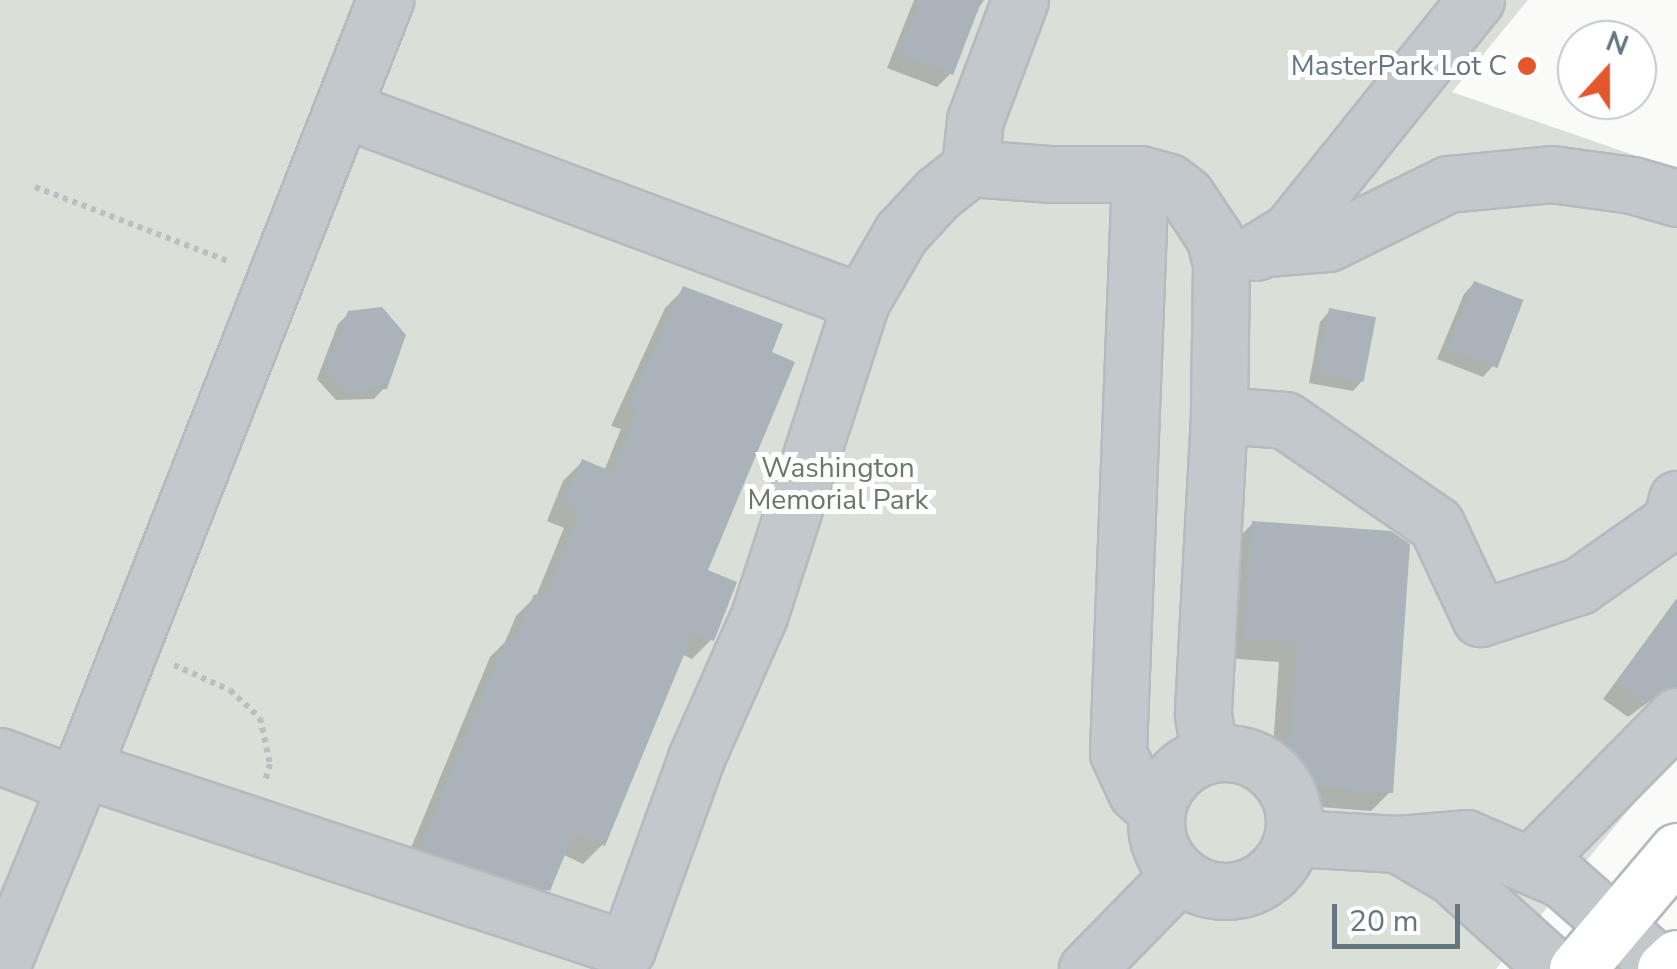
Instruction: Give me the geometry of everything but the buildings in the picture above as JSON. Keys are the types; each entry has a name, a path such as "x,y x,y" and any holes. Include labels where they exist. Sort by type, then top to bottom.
{"main road":[{"path":"1577,969 1677,852"},
{"path":"1664,969 1677,958"}],"lane":[{"path":"0,969 132,646 385,0"},
{"path":"970,168 975,120 1020,0"},
{"path":"1243,256 1290,230 1476,0"},
{"path":"342,109 860,302"},
{"path":"0,756 253,826 630,959 696,758 758,616 860,302 901,233 938,193 970,168 1064,175 1140,174 1169,182 1186,194 1214,237 1243,256 1328,243 1448,184 1550,174 1632,185 1677,198"},
{"path":"1140,174 1118,753 1136,792 1157,811"},
{"path":"1210,753 1203,715 1220,415 1243,256"},
{"path":"1220,415 1285,420 1436,524 1480,618 1579,586 1671,521 1677,499"},
{"path":"1531,864 1677,716"},
{"path":"1234,752 1257,760 1276,774 1290,794 1294,838 1285,858 1252,886 1230,892 1208,890 1180,874 1160,848 1157,811 1170,779 1188,763 1210,753 1234,752"},
{"path":"1294,838 1398,844 1466,838 1563,880 1664,969"},
{"path":"1398,844 1452,876 1556,969"},
{"path":"1087,969 1180,874"}],"path":[{"path":"35,187 276,279"},
{"path":"132,646 230,690 260,718 270,764 253,826"}],"green space":[{"name":"Washington Memorial Park","path":"0,0 1528,0 1452,92 1677,170 1677,752 1496,969 0,969"}],"place":[{"name":"MasterPark Lot C","path":"1527,66"}]}
